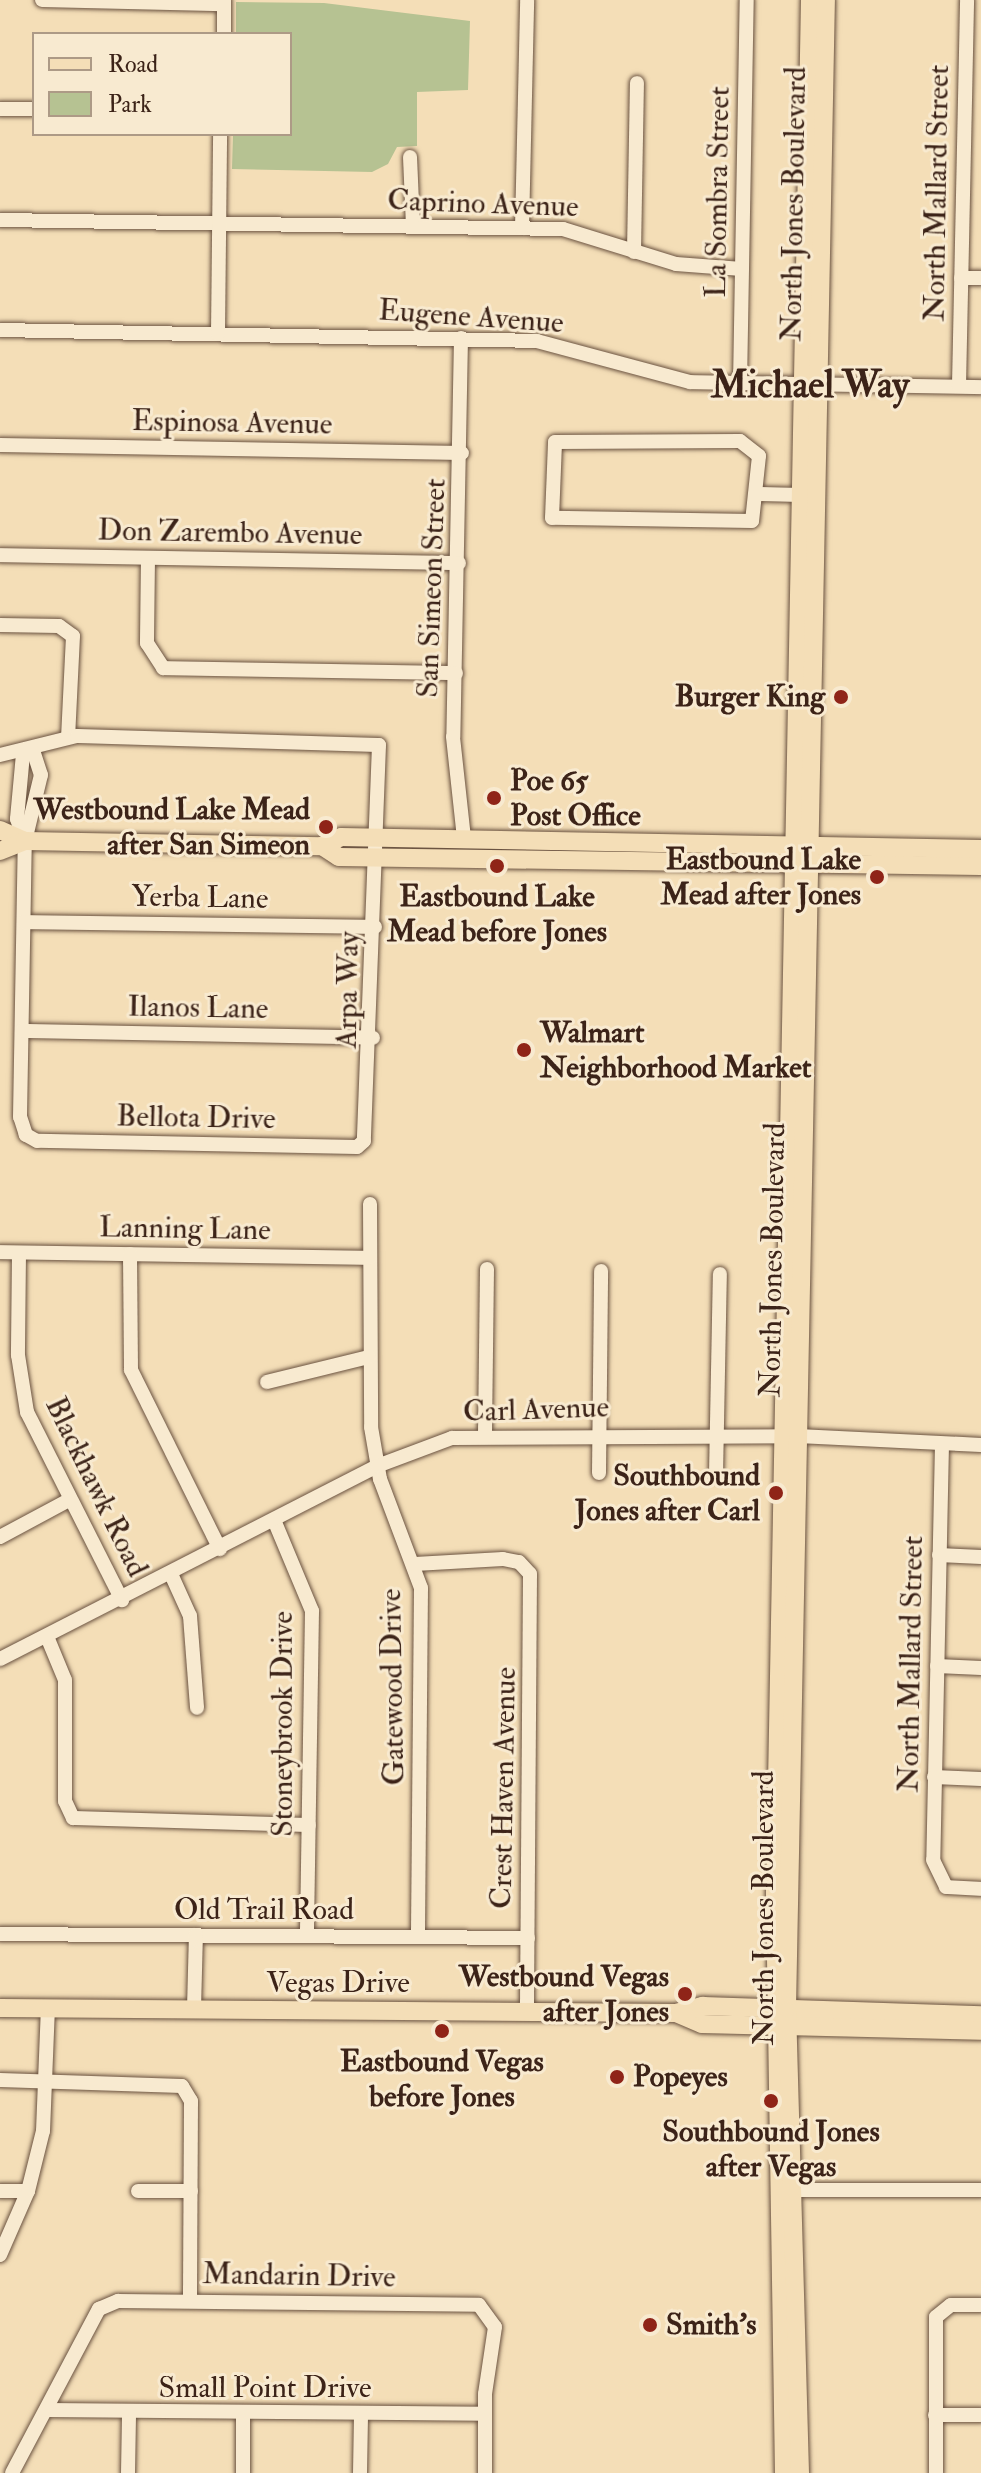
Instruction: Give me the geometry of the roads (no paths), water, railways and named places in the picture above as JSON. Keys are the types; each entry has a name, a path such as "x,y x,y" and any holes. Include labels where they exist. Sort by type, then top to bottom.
{"main road":[{"name":"North Jones Boulevard","path":"790,1436 803,1148 801,844 810,385 810,0"},
{"name":"North Jones Boulevard","path":"807,569 801,495 810,385 826,0"},
{"path":"0,830 25,841"},
{"path":"0,851 25,841 322,846 341,837 981,849"},
{"path":"413,859 428,850 453,851 464,838"},
{"path":"504,860 550,850 562,839"},
{"path":"561,860 575,850 638,842"},
{"path":"322,846 339,857 981,866"},
{"name":"North Jones Boulevard","path":"800,2473 777,2152 790,1436 787,1135 801,865"},
{"path":"789,1083 803,1148"},
{"path":"787,1135 802,1207"},
{"name":"Vegas Drive","path":"0,2008 676,2013 702,2024 781,2016 981,2015"},
{"name":"North Jones Boulevard","path":"781,2016 793,2190 784,2473"},
{"name":"Vegas Drive","path":"781,2016 981,2031"},
{"path":"777,2152 793,2190"}],"street":[{"path":"42,0 224,2 224,32"},
{"path":"522,228 527,0"},
{"name":"La Sombra Street","path":"740,384 747,0"},
{"name":"North Mallard Street","path":"959,386 963,163 973,47 967,0"},
{"path":"634,252 637,83"},
{"path":"0,109 32,109"},
{"path":"218,334 220,136"},
{"path":"410,157 413,225"},
{"path":"963,163 981,164"},
{"name":"Caprino Avenue","path":"0,220 522,228 589,233 634,252 697,268 742,269"},
{"path":"961,278 981,278"},
{"name":"Eugene Avenue","path":"0,330 537,341 660,378 740,384 981,387"},
{"name":"San Simeon Street","path":"461,338 462,453 453,737 464,838"},
{"path":"740,441 759,456 760,494 758,515 740,525 552,518 555,442 740,441"},
{"name":"Espinosa Avenue","path":"0,445 462,453"},
{"path":"760,494 801,495"},
{"name":"Don Zarembo Avenue","path":"0,555 459,563"},
{"path":"148,558 147,643 155,664 456,673"},
{"path":"0,625 59,626 73,636 68,737 28,752 0,755"},
{"name":"Arpa Way","path":"68,737 379,745 373,1038 364,1141"},
{"path":"22,1031 25,841 41,775 28,752"},
{"name":"Yerba Lane","path":"24,922 375,927"},
{"name":"Ilanos Lane","path":"22,1031 373,1038"},
{"name":"Bellota Drive","path":"22,1031 26,1135 37,1141 357,1147 364,1141"},
{"name":"Gatewood Drive","path":"370,1204 369,1357 377,1466 415,1564 423,1626 418,1937"},
{"name":"Lanning Lane","path":"0,1252 370,1258"},
{"name":"Blackhawk Road","path":"19,1253 20,1379 69,1500 122,1600"},
{"path":"130,1254 131,1370 220,1549"},
{"path":"485,1433 487,1269"},
{"path":"599,1473 601,1271"},
{"path":"716,1475 720,1274"},
{"path":"267,1382 369,1357"},
{"name":"Carl Avenue","path":"0,1659 48,1639 377,1466 485,1433 790,1436 981,1445"},
{"name":"North Mallard Street","path":"942,1444 933,1860 941,1884 981,1889"},
{"path":"0,1537 69,1500"},
{"name":"Stoneybrook Drive","path":"274,1520 312,1611 307,1936"},
{"path":"939,1555 981,1557"},
{"name":"Crest Haven Avenue","path":"415,1564 503,1559 526,1567 533,1589 527,2012"},
{"path":"171,1574 190,1616 197,1708"},
{"path":"48,1639 65,1680 65,1801 73,1818 309,1825"},
{"path":"937,1666 981,1668"},
{"path":"934,1777 981,1779"},
{"name":"Old Trail Road","path":"0,1934 528,1938"},
{"path":"194,2009 196,1935"},
{"path":"0,2255 28,2191 49,2080 48,2008"},
{"path":"0,2080 182,2086 191,2101 190,2301"},
{"path":"793,2190 981,2190"},
{"path":"0,2191 28,2191"},
{"path":"138,2191 191,2191"},
{"name":"Mandarin Drive","path":"46,2410 108,2302 190,2301 479,2305 488,2311 495,2327 484,2414"},
{"path":"936,2473 936,2317 943,2309 981,2305"},
{"path":"12,2473 46,2410"},
{"name":"Small Point Drive","path":"46,2410 484,2414"},
{"path":"128,2473 129,2413"},
{"path":"243,2413 243,2473"},
{"path":"360,2473 361,2414"},
{"path":"484,2414 485,2473"},
{"path":"935,2415 981,2415"}],"place":[{"name":"Burger King","path":"841,697"},
{"name":"Poe 65 Post Office","path":"494,798"},
{"name":"Westbound Lake Mead after San Simeon","path":"326,827"},
{"name":"Eastbound Lake Mead before Jones","path":"497,866"},
{"name":"Eastbound Lake Mead after Jones","path":"877,877"},
{"name":"Walmart Neighborhood Market","path":"524,1050"},
{"name":"Southbound Jones after Carl","path":"776,1493"},
{"name":"Westbound Vegas after Jones","path":"685,1994"},
{"name":"Eastbound Vegas before Jones","path":"442,2031"},
{"name":"Popeyes","path":"617,2077"},
{"name":"Southbound Jones after Vegas","path":"771,2101"},
{"name":"Smith's","path":"650,2325"}],"district":[{"name":"Michael Way","path":"810,386"}]}
